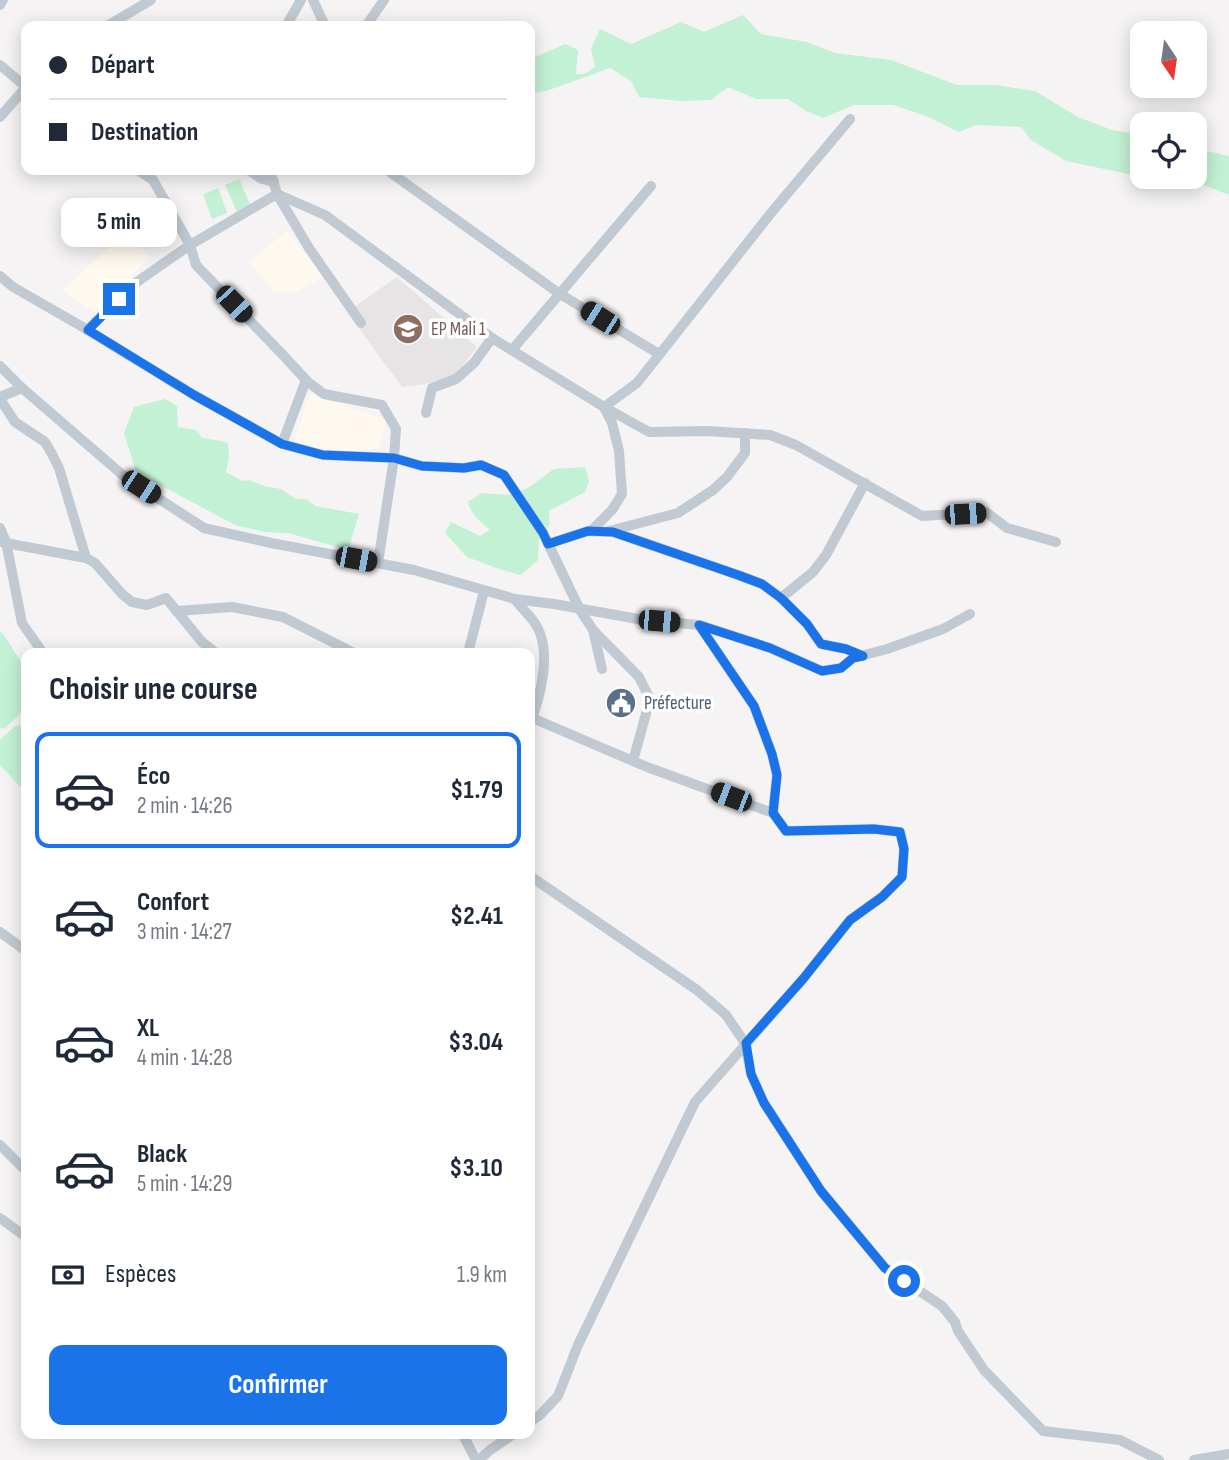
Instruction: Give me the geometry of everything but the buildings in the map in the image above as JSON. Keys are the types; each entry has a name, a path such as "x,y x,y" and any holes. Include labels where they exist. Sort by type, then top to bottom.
{"street":[{"path":"0,5 3,0"},
{"path":"126,21 151,0"},
{"path":"289,21 300,0"},
{"path":"313,0 323,21"},
{"path":"369,21 384,0"},
{"path":"0,65 21,83"},
{"path":"0,117 21,93"},
{"path":"604,407 637,383 771,213 850,119"},
{"path":"146,175 153,180 190,245 196,265 306,380 324,394 382,405 396,429 379,564"},
{"path":"256,175 274,182"},
{"path":"272,175 277,194 309,248 361,323"},
{"path":"394,175 560,294 659,354"},
{"path":"512,350 651,186"},
{"path":"88,330 134,284 190,245 277,194"},
{"path":"277,194 324,215 492,338 649,432 707,431 770,435 796,445 922,516 986,512 1007,528 1056,542"},
{"path":"0,276 13,287 194,395 282,444 323,455 394,458 422,466 464,468 481,465 504,475 543,533 580,610 593,630 639,677 650,699 633,761"},
{"path":"426,413 432,388 456,379 474,363 492,338"},
{"path":"0,366 125,477 204,527 271,543 414,570 514,599 638,620 699,625 770,648 822,671 841,668 853,658 943,629 970,614"},
{"path":"282,444 306,380"},
{"path":"22,388 0,398 15,422 45,442 52,454 59,468 86,558"},
{"path":"591,531 612,510 622,494 619,451 612,423 604,407"},
{"path":"605,532 678,513 713,491 745,453 745,433"},
{"path":"781,598 813,572 826,555 865,483"},
{"path":"0,527 22,623 40,648"},
{"path":"548,544 591,531 613,532 762,584 781,598 807,624 821,644 863,656"},
{"path":"3,542 86,558 100,567 132,602 147,606 166,598 210,648"},
{"path":"469,648 484,591"},
{"path":"514,599 537,626 545,653 539,700 535,710"},
{"path":"176,611 232,607 283,617 344,648"},
{"path":"699,625 754,706 777,775 773,813"},
{"path":"593,630 602,669"},
{"path":"535,721 633,761 773,813 786,831 874,829 900,832 904,849 902,877 882,897 850,920 803,979 695,1102 578,1345 558,1396 535,1418"},
{"path":"535,879 697,990 726,1015 746,1043 751,1074 764,1103 821,1191 885,1268 942,1306 984,1370 1043,1431 1120,1440 1159,1460"},
{"path":"0,932 21,947"},
{"path":"0,1145 21,1166"},
{"path":"0,1218 21,1233"},
{"path":"465,1439 477,1460 506,1439"},
{"path":"1194,1460 1229,1454"}],"shaded area":[{"path":"287,231 323,277 298,291 273,292 250,261"},
{"path":"124,234 151,256 95,312 61,291"},
{"name":"EP Mali 1","path":"397,277 477,347 455,376 402,387 347,312"},
{"path":"310,394 386,420 379,449 348,453 300,445 295,438"}],"green space":[{"path":"743,15 761,34 807,42 835,53 891,60 957,85 996,85 1035,91 1078,117 1112,130 1130,133 1130,174 1066,161 1031,140 1021,127 976,125 959,132 926,116 893,105 854,105 823,118 788,99 756,99 728,87 711,100 681,101 639,97 631,81 610,68 535,93 535,57 565,44 578,50 576,74 584,74 595,67 591,48 600,29 631,44 681,22 704,32"},
{"path":"1207,151 1229,156 1229,195 1207,186"},
{"path":"239,179 251,206 237,212 225,185"},
{"path":"218,188 227,213 212,219 203,194"},
{"path":"165,399 177,406 178,427 196,430 202,438 228,443 226,472 242,481 249,480 281,489 296,499 306,499 315,506 359,514 348,550 288,533 264,532 235,525 136,472 124,433 134,407"},
{"path":"585,467 589,481 585,492 549,511 550,524 539,539 538,560 521,575 467,557 445,533 451,522 480,536 490,530 469,507 468,502 482,493 508,495 528,488 554,469"},
{"path":"0,631 21,661 21,713 4,729 0,728"},
{"path":"21,725 21,788 0,765 0,740 15,726"}],"place":[{"name":"EP Mali 1","path":"408,329"},
{"name":"Préfecture","path":"621,703"}],"route":[{"path":"119,299 88,330 194,395 282,444 323,455 394,458 422,466 464,468 481,465 504,475 548,544 588,531 613,532 738,575 762,584 781,598 807,624 821,644 863,656 853,658 841,668 822,671 770,648 699,625 754,706 777,775 773,813 786,831 874,829 900,832 904,849 902,877 882,897 850,920 803,979 746,1043 751,1074 764,1103 821,1191 885,1268 904,1281"}]}
